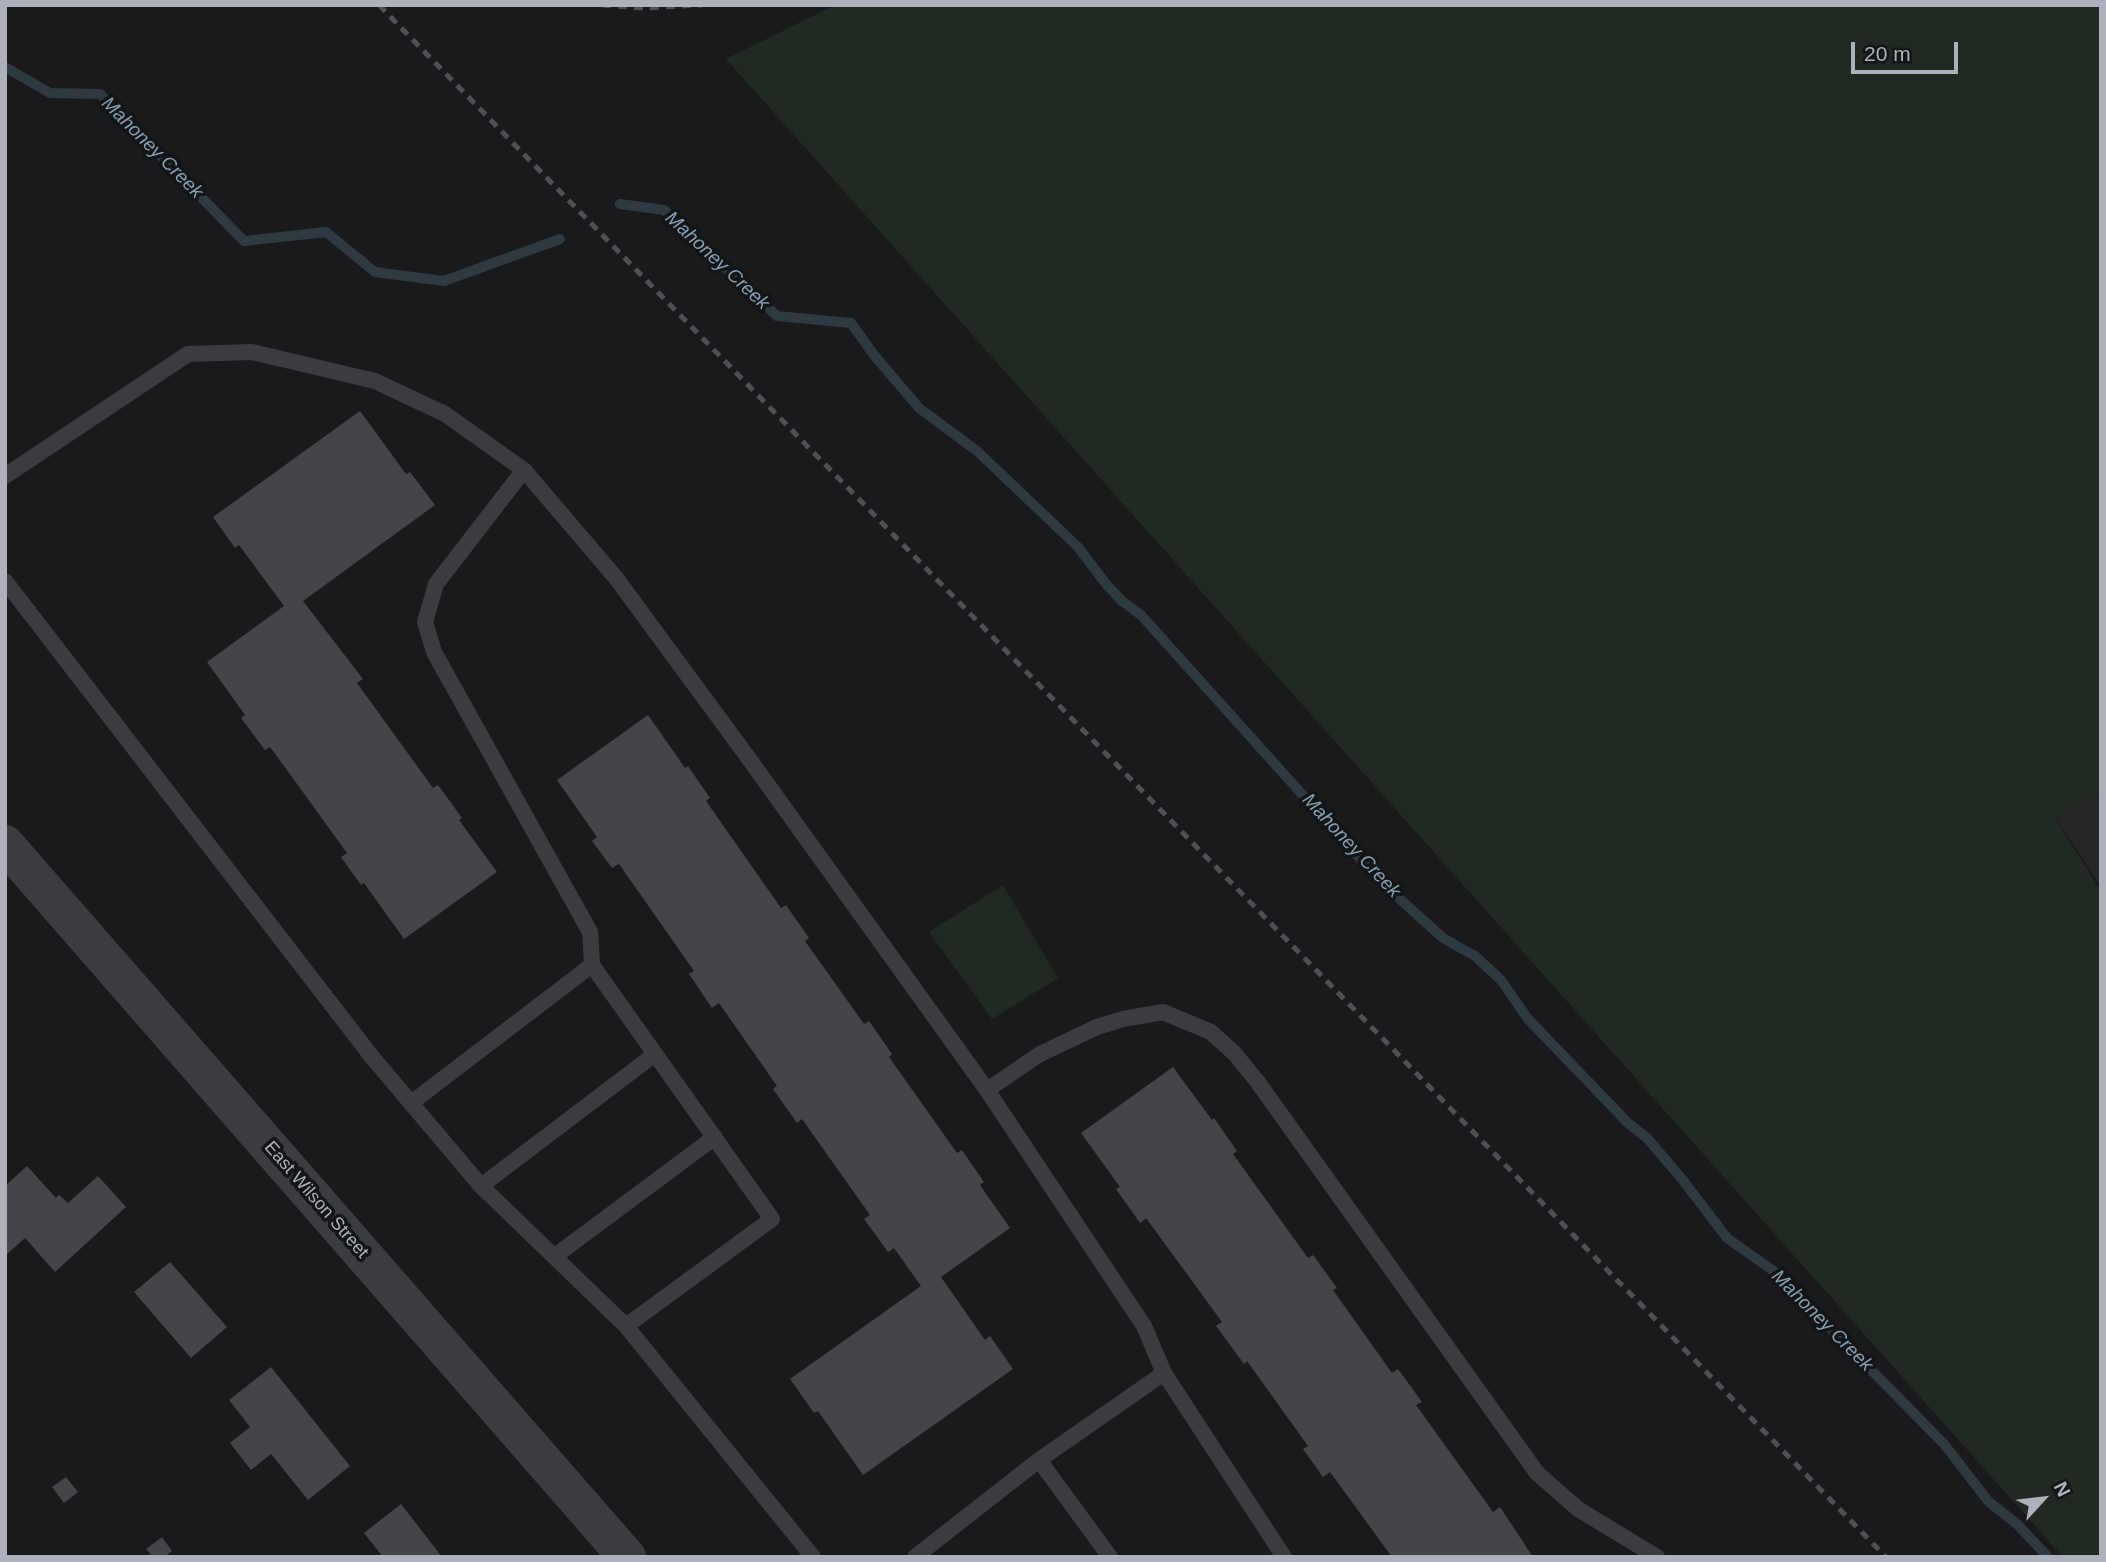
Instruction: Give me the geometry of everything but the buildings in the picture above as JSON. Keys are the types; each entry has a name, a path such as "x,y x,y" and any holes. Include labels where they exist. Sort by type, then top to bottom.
{"street":[{"name":"East Wilson Street","path":"5,844 627,1557"}],"lane":[{"path":"5,476 188,354 252,352 375,381 445,415 524,470 616,578 986,1090 1144,1326 1164,1373 1284,1557"},
{"path":"524,470 436,584 425,622 434,652 590,932 592,965 772,1219 626,1326"},
{"path":"5,581 372,1058 481,1186 626,1326 813,1557"},
{"path":"411,1103 592,965"},
{"path":"986,1090 1040,1054 1123,1018 1163,1012 1210,1032 1235,1054 1257,1081 1537,1474 1578,1509 1657,1557"},
{"path":"481,1186 655,1054"},
{"path":"555,1256 715,1137"},
{"path":"915,1557 1039,1460 1164,1373"},
{"path":"1039,1460 1110,1557"}],"shaded area":[{"path":"835,5 2101,5 2101,790 2056,820 2101,891 2101,1557 2063,1557 726,59"},
{"path":"2101,790 2101,887 2056,819"},
{"path":"1003,885 1058,978 992,1019 929,932"}],"waterway":[{"name":"Mahoney Creek","path":"5,67 50,93 100,94 244,241 326,232 375,272 444,281 560,239"},
{"name":"Mahoney Creek","path":"620,204 664,210 777,316 851,323 919,408 977,451 1078,547 1106,584 1122,601 1141,615 1380,881 1443,938 1475,956 1501,980 1528,1019 1628,1123 1647,1138 1727,1238 1775,1272 1944,1444 1989,1502 2017,1524 2048,1557"}],"railway":[{"path":"379,5 1886,1557"},
{"path":"602,5 643,8 702,5"}]}
